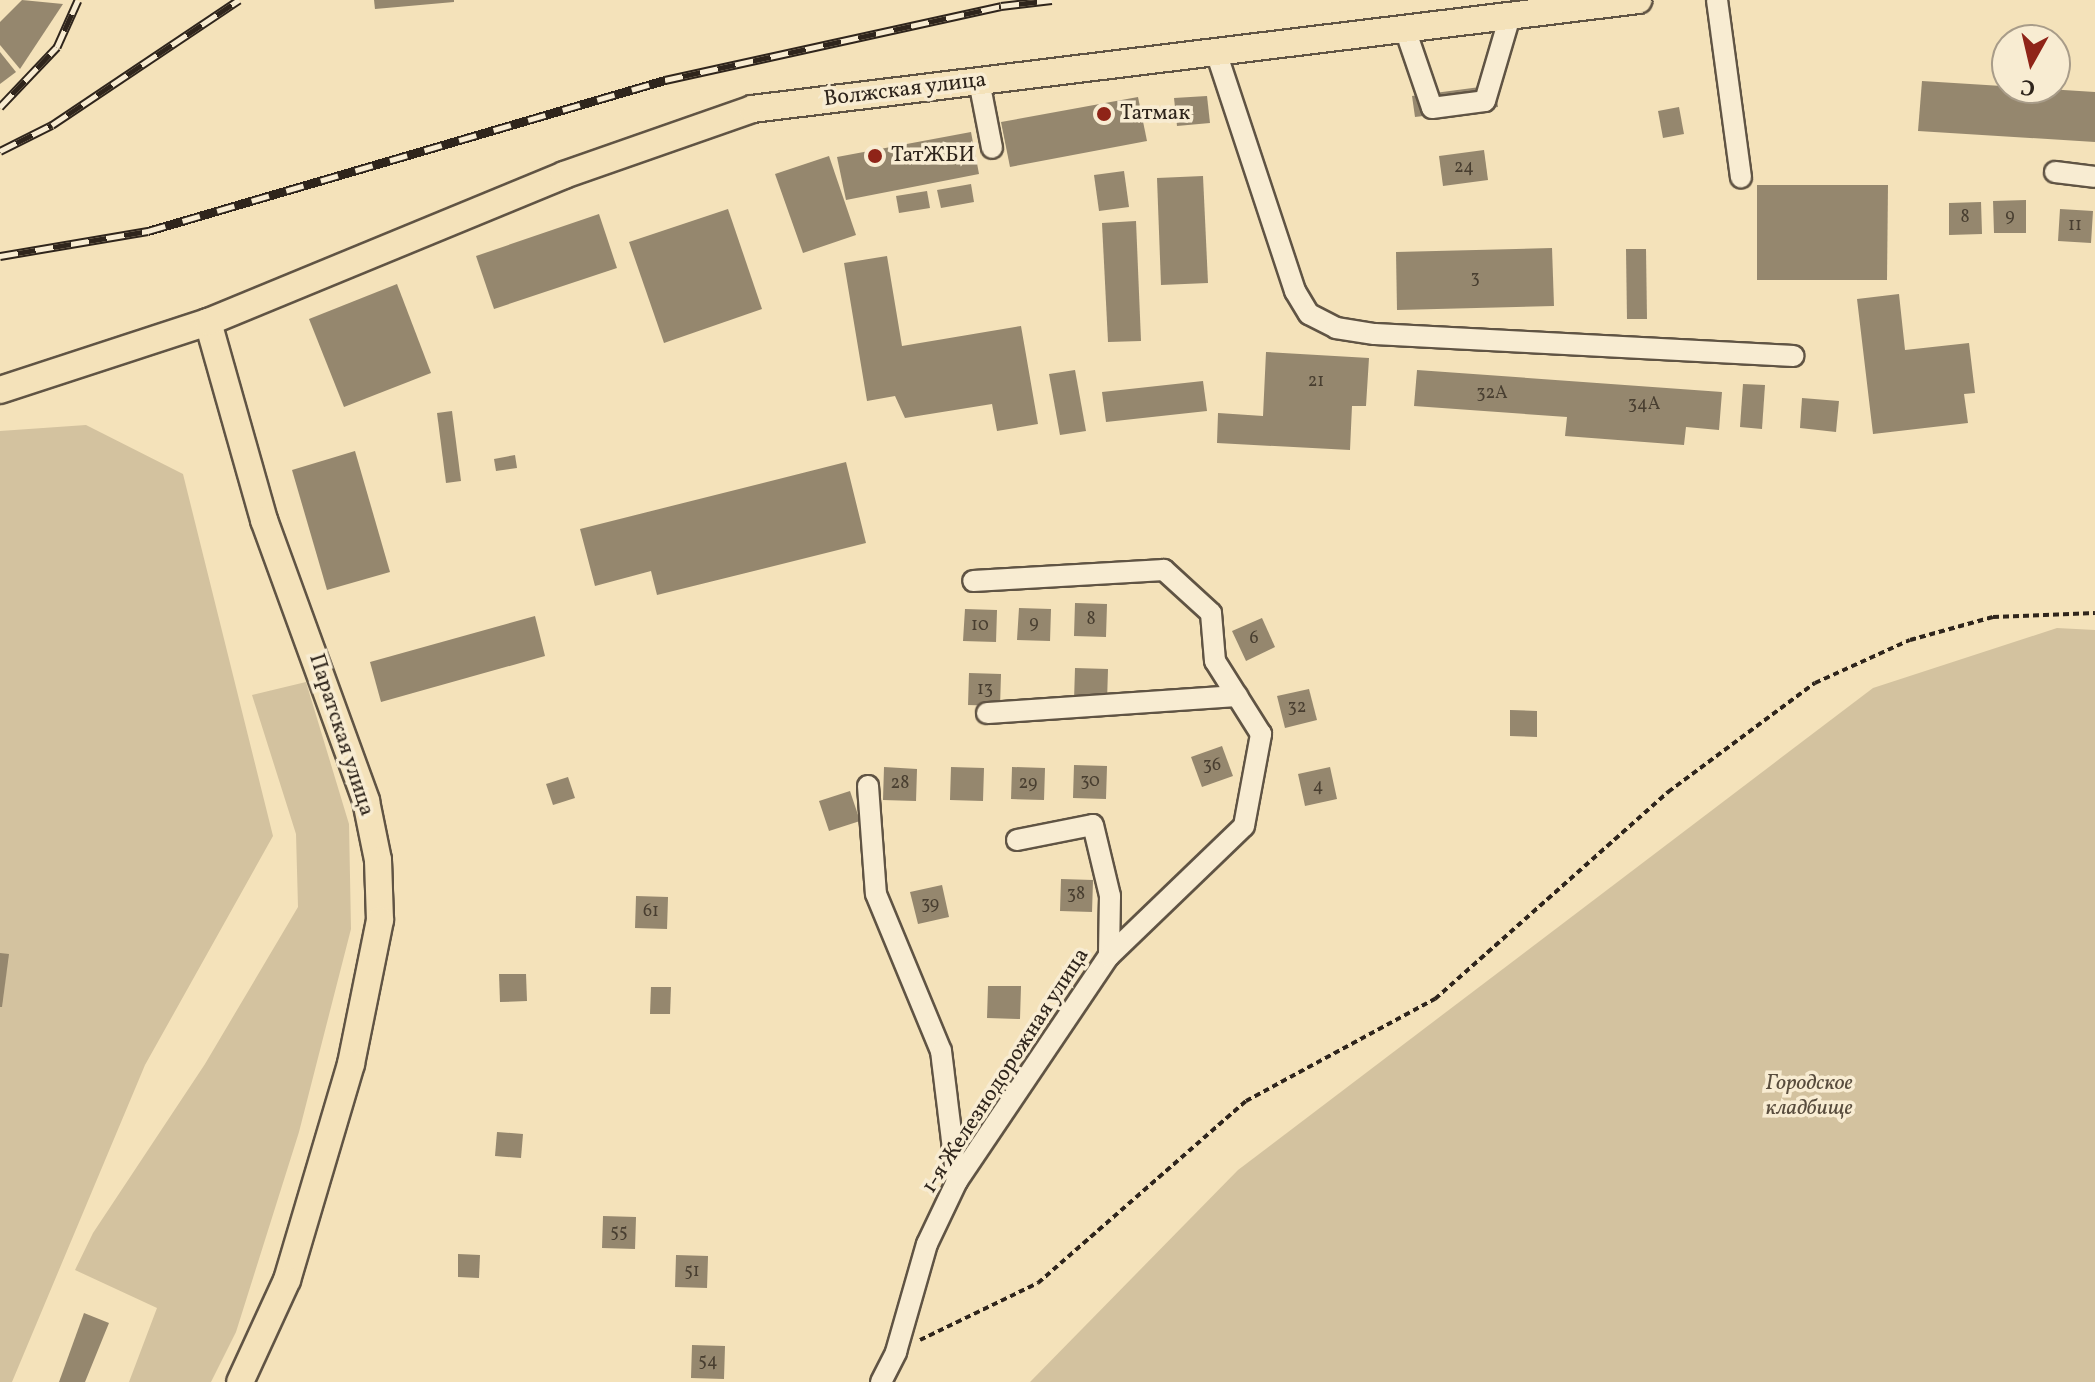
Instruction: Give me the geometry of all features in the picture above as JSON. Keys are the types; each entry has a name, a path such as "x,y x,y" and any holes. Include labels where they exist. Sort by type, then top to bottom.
{"main road":[{"name":"Волжская улица","path":"0,390 208,322 564,175 752,109 1638,0"},
{"name":"Паратская улица","path":"208,322 264,520 366,801 379,875 380,920 351,1064 287,1280 240,1382"}],"street":[{"path":"1717,0 1741,177"},
{"path":"1405,29 1432,108 1485,101 1510,16"},
{"path":"1216,52 1295,291 1309,314 1336,328 1375,334 1793,356"},
{"path":"979,81 992,148"},
{"path":"2055,172 2095,177"},
{"name":"1-я Железнодорожная улица","path":"881,1382 896,1352 927,1244 957,1181 1109,956 1244,826 1261,734 1215,661 1211,613 1164,570 973,581"},
{"path":"987,713 1237,696"},
{"path":"868,786 876,894 941,1051 957,1181"},
{"path":"1017,840 1093,825 1110,896 1109,956"}],"path":[{"path":"896,1352 1038,1283 1246,1101 1435,999 1668,792 1815,683 1910,640 1993,617 2095,613"}],"green space":[{"path":"86,425 183,474 273,836 145,1065 12,1382 0,1382 0,431"},
{"name":"Городское кладбище","path":"2057,628 2095,630 2095,1382 1030,1382 1238,1170 1873,688"},
{"path":"306,682 349,824 351,929 299,1132 236,1332 211,1382 129,1382 157,1308 75,1270 93,1233 205,1064 298,907 296,834 252,695"}],"building":[{"path":"22,0 63,4 20,69 0,45 0,22"},
{"path":"374,0 454,0 454,2 375,9"},
{"path":"0,52 16,72 0,84"},
{"path":"1922,81 1991,85 1991,104 2071,104 2071,90 2095,92 2095,142 1918,131"},
{"path":"1495,85 1498,107 1415,117 1412,96"},
{"path":"1207,96 1210,123 1177,126 1174,98"},
{"path":"1138,97 1147,141 1010,167 1001,122"},
{"path":"1679,107 1684,134 1663,138 1658,111"},
{"path":"971,132 979,174 846,200 837,157"},
{"path":"1484,150 1488,180 1443,186 1439,156"},
{"path":"829,156 856,235 803,253 775,174"},
{"path":"1124,171 1129,207 1099,211 1094,175"},
{"path":"1203,176 1208,283 1161,285 1157,178"},
{"path":"971,184 974,202 941,208 937,190"},
{"path":"1757,185 1888,185 1887,280 1757,280"},
{"path":"927,191 930,208 899,213 896,196"},
{"path":"2026,200 2026,233 1994,233 1993,201"},
{"path":"1981,202 1982,234 1949,235 1949,203"},
{"path":"728,209 762,309 664,343 629,242"},
{"path":"2060,209 2093,211 2091,243 2058,241"},
{"path":"599,214 617,268 494,309 476,256"},
{"path":"1136,221 1141,341 1108,342 1102,223"},
{"path":"1552,248 1554,306 1397,310 1396,252"},
{"path":"1626,249 1646,249 1647,319 1627,319"},
{"path":"887,256 902,346 1021,326 1038,424 997,431 992,404 905,418 895,396 867,401 844,263"},
{"path":"397,284 431,373 344,407 309,319"},
{"path":"1899,294 1905,350 1969,343 1975,393 1964,394 1968,423 1873,434 1857,299"},
{"path":"1266,352 1369,358 1366,406 1352,406 1350,450 1217,443 1218,413 1263,416"},
{"path":"1075,370 1086,431 1060,435 1049,374"},
{"path":"1417,370 1722,392 1719,430 1686,427 1684,445 1565,436 1567,417 1414,406"},
{"path":"1203,381 1207,411 1106,422 1102,392"},
{"path":"1743,384 1765,385 1762,429 1740,427"},
{"path":"1802,398 1839,401 1836,432 1800,428"},
{"path":"452,411 461,481 446,483 437,413"},
{"path":"355,451 390,572 327,590 292,470"},
{"path":"515,455 517,468 496,471 494,459"},
{"path":"846,462 866,543 657,595 651,571 595,586 580,529"},
{"path":"1075,603 1107,604 1106,637 1074,636"},
{"path":"1019,608 1051,609 1050,641 1017,640"},
{"path":"965,609 997,610 996,642 963,641"},
{"path":"535,616 545,656 381,702 370,662"},
{"path":"1262,618 1275,647 1246,661 1232,631"},
{"path":"1075,668 1108,669 1107,701 1074,700"},
{"path":"969,673 1001,674 1000,706 968,705"},
{"path":"1309,689 1317,720 1285,728 1277,696"},
{"path":"1510,710 1537,711 1537,737 1510,736"},
{"path":"1222,746 1233,776 1202,787 1191,757"},
{"path":"1074,765 1107,766 1106,799 1073,798"},
{"path":"884,767 917,769 916,801 883,800"},
{"path":"951,767 984,768 983,801 950,800"},
{"path":"1012,767 1045,768 1044,800 1011,799"},
{"path":"1330,767 1337,799 1305,806 1298,774"},
{"path":"568,777 575,798 553,805 546,784"},
{"path":"850,791 860,821 829,831 819,801"},
{"path":"1061,879 1093,880 1092,912 1060,911"},
{"path":"942,885 949,917 918,924 910,892"},
{"path":"636,896 668,897 667,929 635,928"},
{"path":"0,953 9,954 2,1007 0,1007"},
{"path":"499,974 526,974 527,1001 500,1002"},
{"path":"988,986 1021,986 1020,1019 987,1018"},
{"path":"651,987 671,987 670,1014 650,1014"},
{"path":"497,1132 523,1134 521,1158 495,1156"},
{"path":"603,1216 636,1217 635,1249 602,1248"},
{"path":"458,1254 480,1255 479,1278 458,1277"},
{"path":"676,1255 708,1256 707,1288 675,1287"},
{"path":"84,1313 109,1323 85,1382 59,1382"},
{"path":"692,1345 725,1346 724,1379 691,1378"}],"railway":[{"path":"0,107 57,47 78,0"},
{"path":"0,151 52,125 239,0"},
{"path":"0,256 148,231 665,80 1001,6 1052,0"}],"place":[{"name":"Татмак","path":"1104,114"},
{"name":"ТатЖБИ","path":"875,156"}]}
